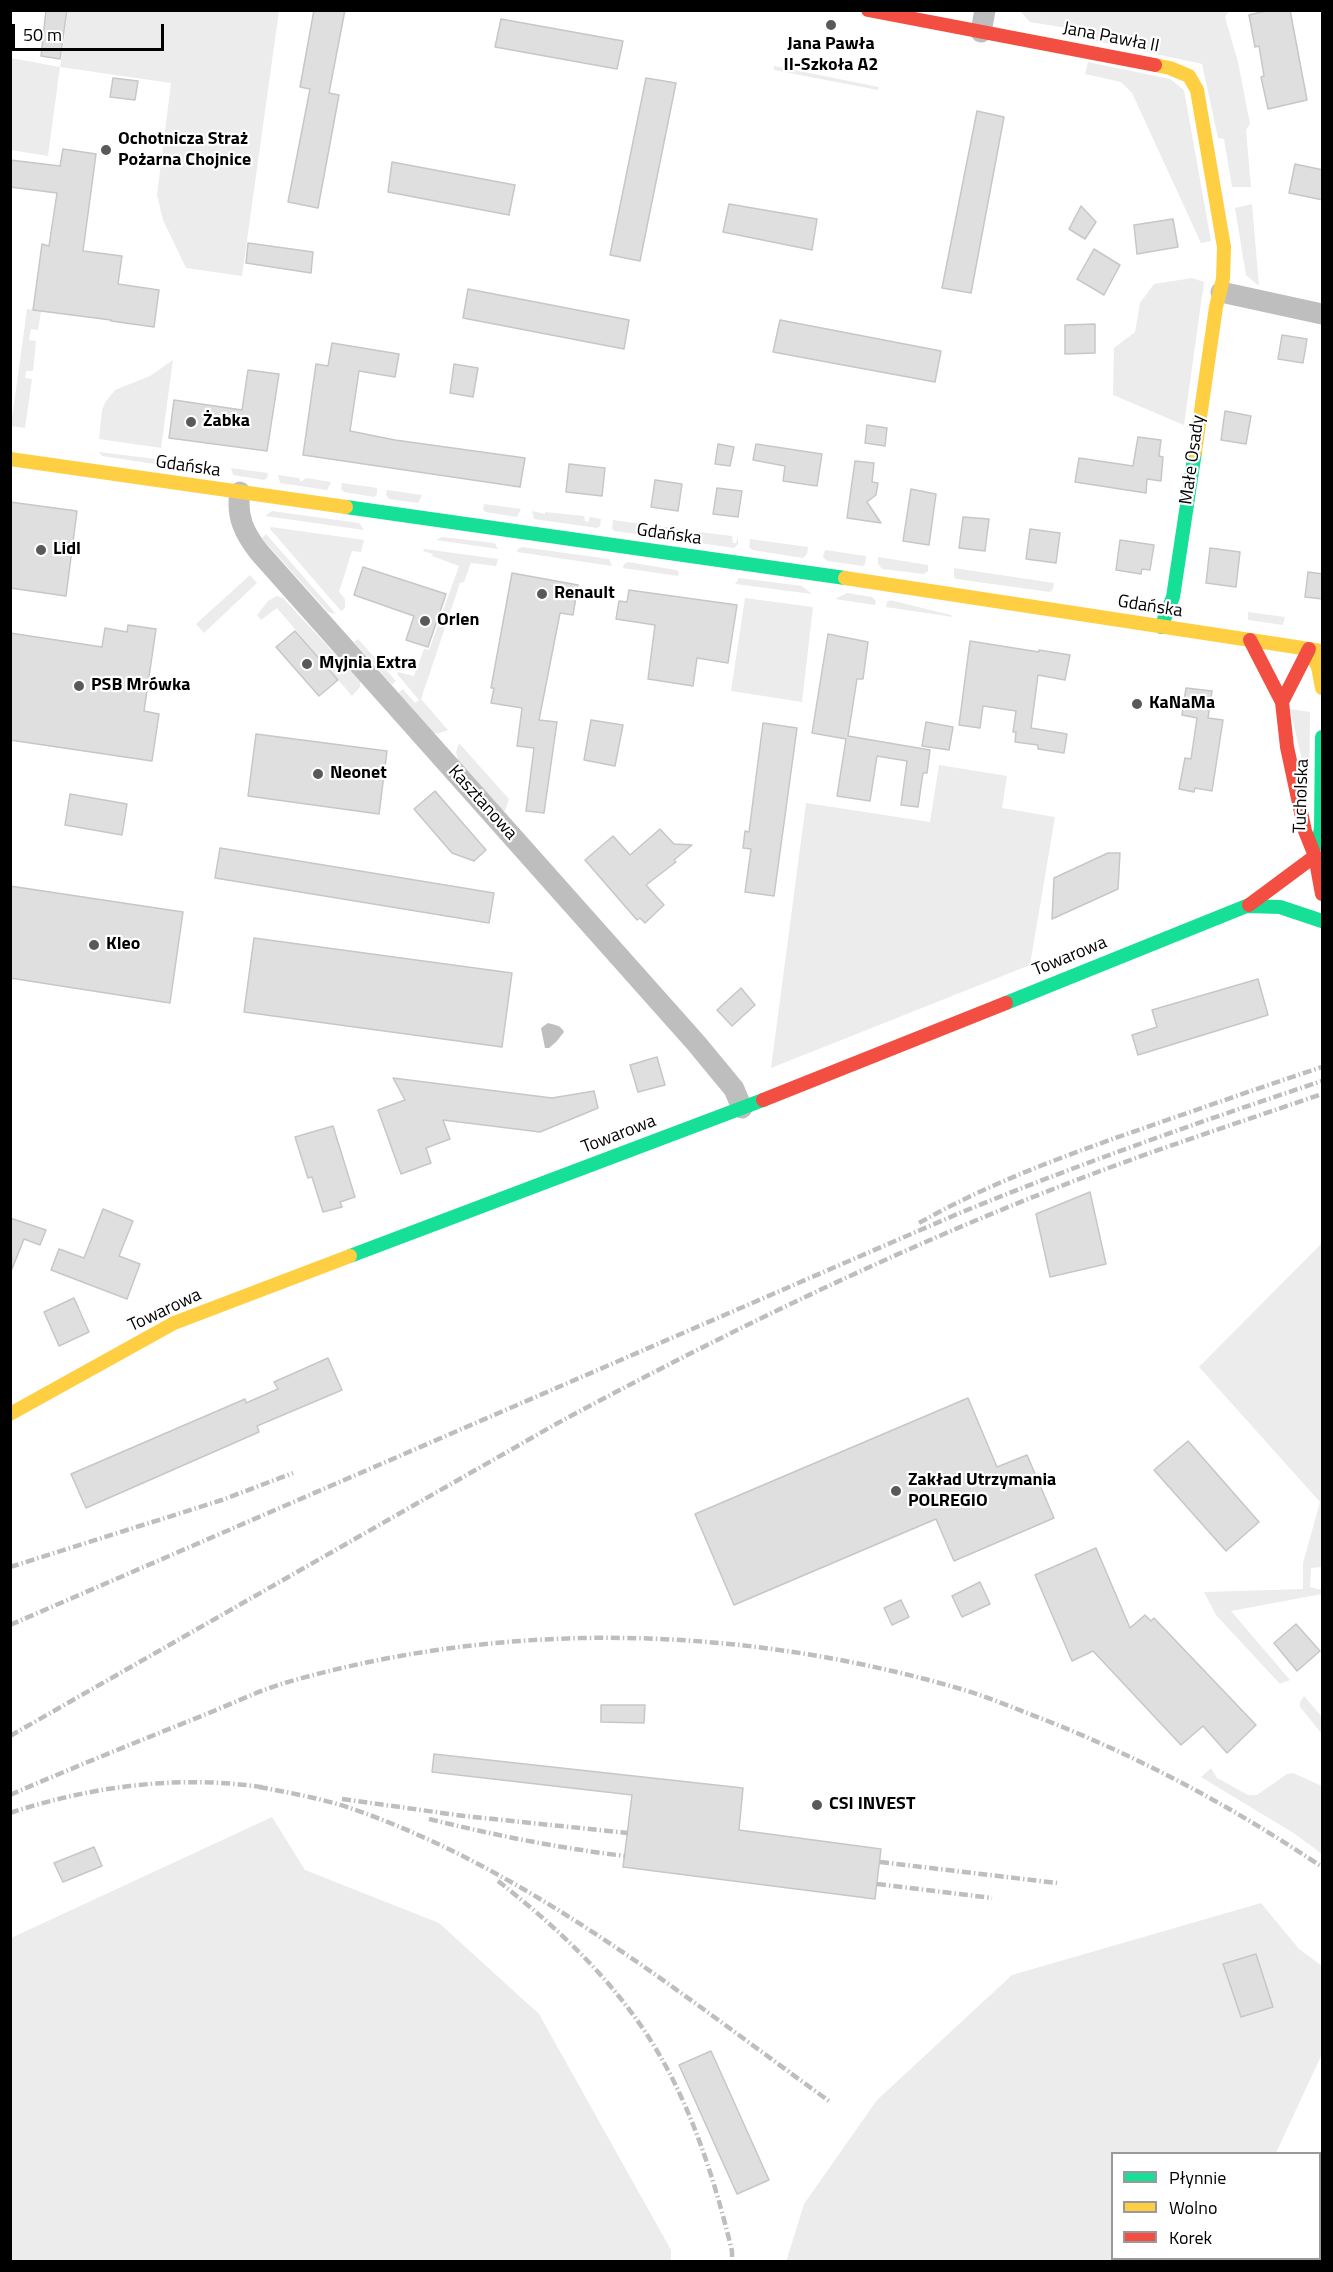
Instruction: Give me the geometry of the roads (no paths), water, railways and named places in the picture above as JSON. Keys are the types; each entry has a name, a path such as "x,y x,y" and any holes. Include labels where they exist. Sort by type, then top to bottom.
{"street":[{"name":"Jana Pawła II","path":"868,10 1170,68 1189,76 1197,90"},
{"path":"981,32 985,10"},
{"name":"Małe Osady","path":"1161,627 1173,597 1209,350 1222,286 1224,247 1197,90"},
{"path":"1222,286 1323,314"},
{"name":"Gdańska","path":"10,459 978,597 1316,650"},
{"name":"Kasztanowa","path":"240,492 239,517 246,535 259,552 696,1043 734,1089 742,1107"},
{"name":"Tucholska","path":"1250,640 1282,702 1287,747 1305,831 1315,856 1323,894"},
{"path":"1316,650 1323,688"},
{"path":"1282,702 1316,650"},
{"name":"Tucholska","path":"1315,856 1321,828 1323,737"},
{"name":"Towarowa","path":"10,1414 174,1323 742,1107 1247,906 1315,856"},
{"name":"Towarowa","path":"1247,906 1280,907 1323,921"}],"railway":[{"path":"919,1223 968,1197 1045,1164 1322,1067"},
{"path":"10,1625 955,1215 1138,1145 1322,1081"},
{"path":"10,1736 556,1424 757,1320 894,1256 1033,1197 1130,1160 1322,1094"},
{"path":"10,1567 222,1500 293,1473"},
{"path":"10,1795 272,1687 377,1660 461,1647 544,1639 628,1638 712,1642 796,1652 879,1668 991,1699 1077,1733 1150,1766 1220,1804 1322,1867"},
{"path":"10,1813 73,1796 137,1785 203,1782 267,1788"},
{"path":"259,1787 320,1799 356,1810 421,1836 483,1867 544,1901 603,1939 829,2101"},
{"path":"342,1799 464,1816 628,1833"},
{"path":"429,1819 526,1841 625,1856"},
{"path":"880,1862 1057,1883"},
{"path":"498,1881 553,1927 604,1978 652,2043 682,2099 706,2159 732,2251 732,2262"},
{"path":"877,1884 992,1898"}],"place":[{"name":"Jana Pawła II-Szkoła A2","path":"831,25"},
{"name":"Ochotnicza Straż Pożarna Chojnice","path":"106,150"},
{"name":"Żabka","path":"191,422"},
{"name":"Lidl","path":"41,550"},
{"name":"Renault","path":"542,594"},
{"name":"Orlen","path":"425,621"},
{"name":"Myjnia Extra","path":"307,664"},
{"name":"PSB Mrówka","path":"79,686"},
{"name":"KaNaMa","path":"1137,704"},
{"name":"Neonet","path":"318,774"},
{"name":"Kleo","path":"94,945"},
{"name":"Zakład Utrzymania POLREGIO","path":"896,1491"},
{"name":"CSI INVEST","path":"817,1805"}]}
